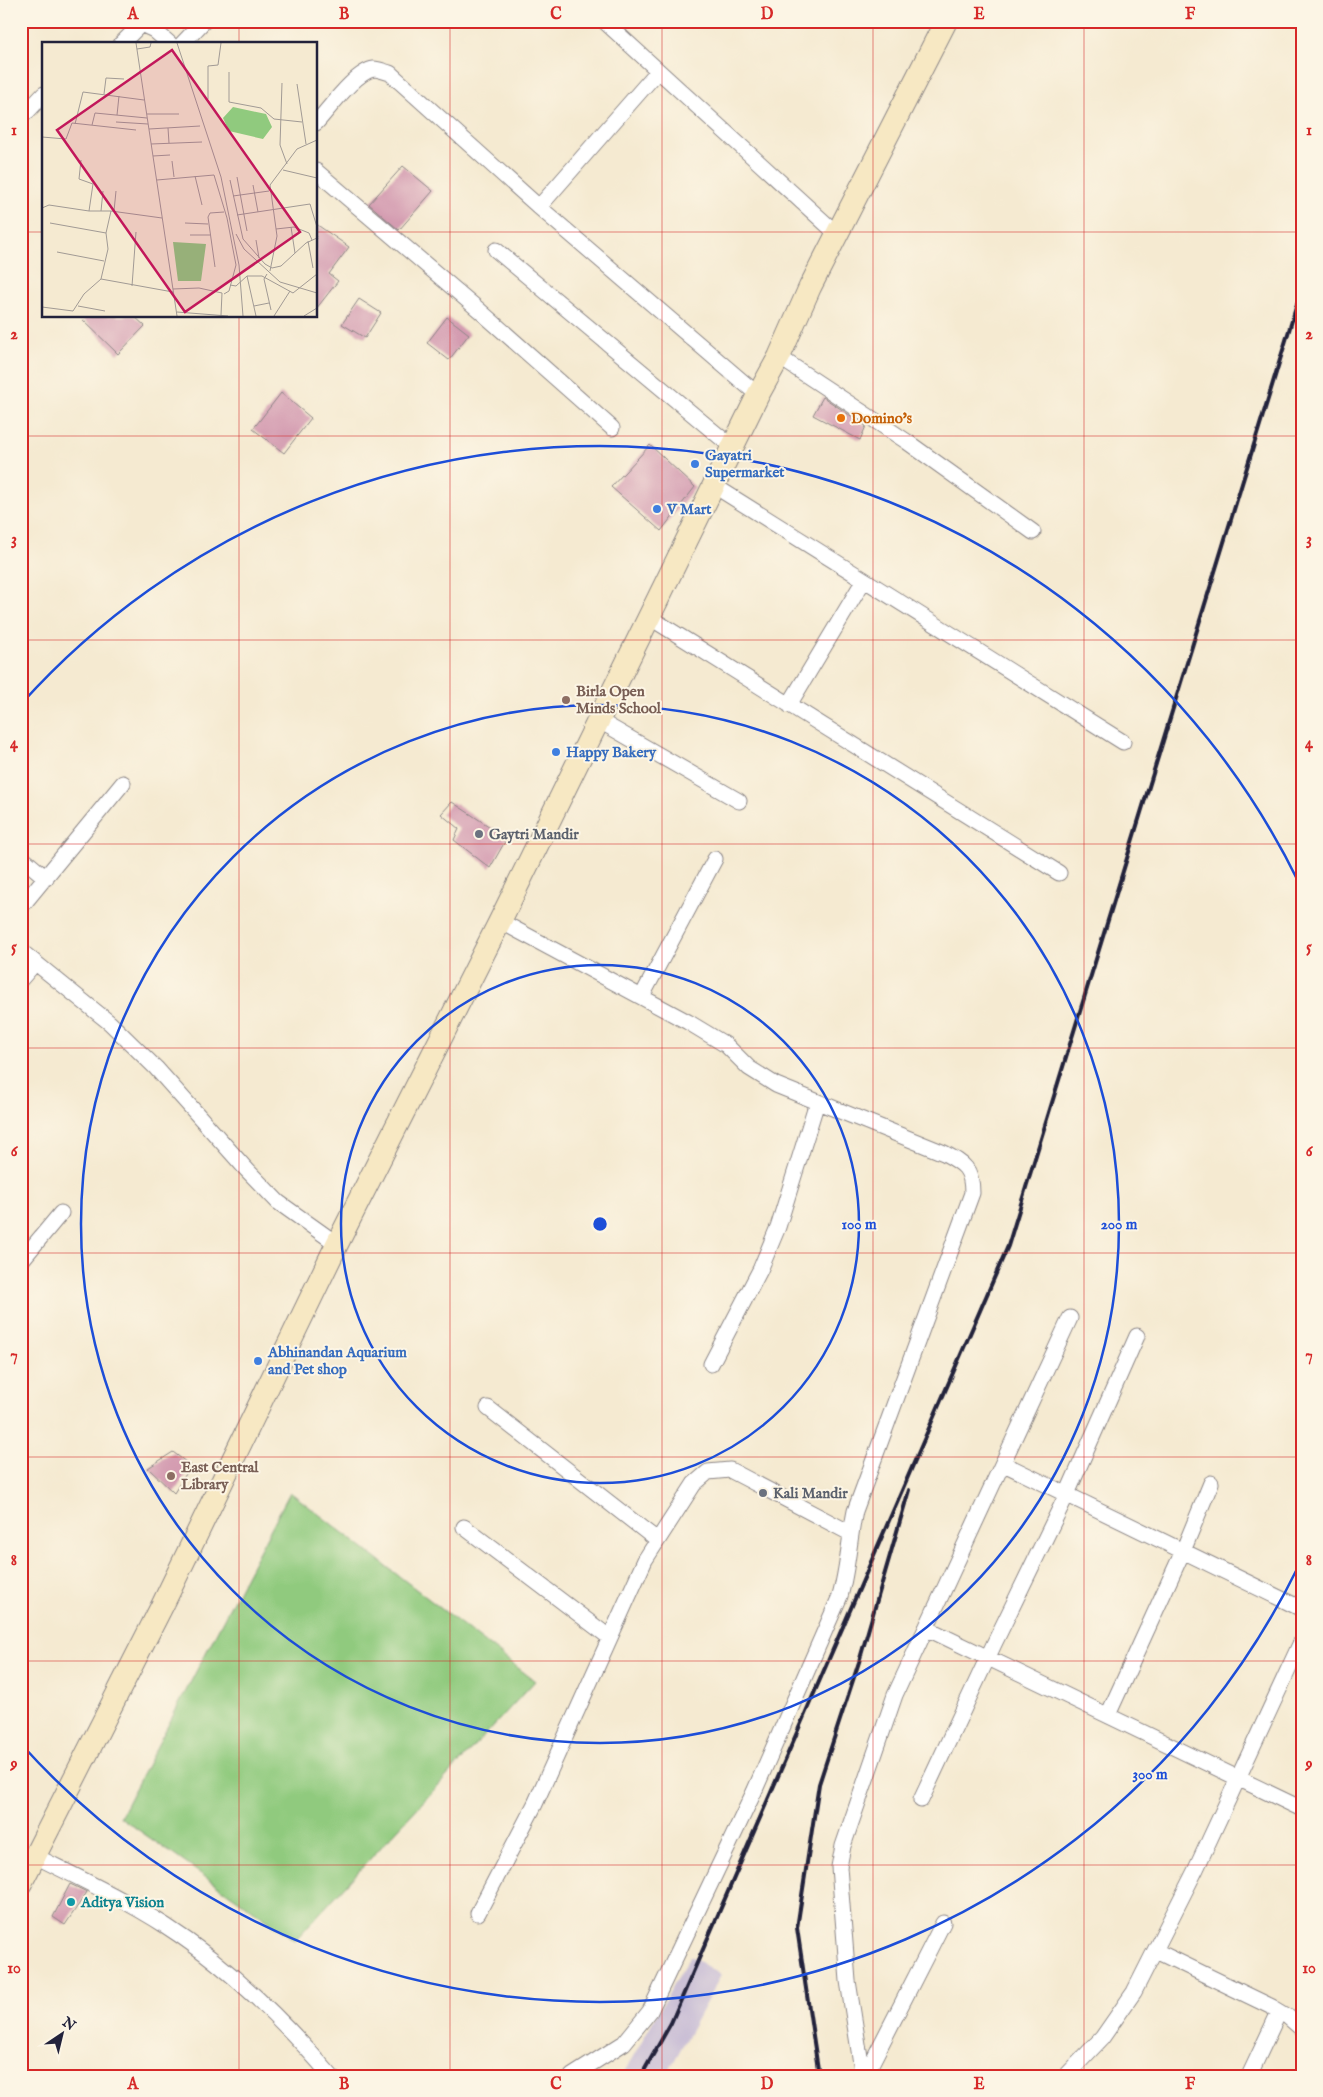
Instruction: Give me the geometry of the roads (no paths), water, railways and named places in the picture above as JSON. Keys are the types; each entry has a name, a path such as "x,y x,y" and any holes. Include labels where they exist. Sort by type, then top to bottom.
{"main road":[{"path":"22,1881 163,1604 338,1244 500,922 713,485 779,356 810,287 946,21"}],"street":[{"path":"184,42 204,21"},
{"path":"604,21 837,234"},
{"path":"123,42 141,24 154,30 168,42"},
{"path":"318,121 351,84 366,71 376,69 390,73 539,208 758,395"},
{"path":"539,208 658,71"},
{"path":"21,114 28,111 42,96"},
{"path":"318,173 479,310 612,428"},
{"path":"496,250 732,447"},
{"path":"779,356 906,440 1033,532"},
{"path":"713,485 1123,742"},
{"path":"789,705 864,580"},
{"path":"649,617 1059,873"},
{"path":"598,720 739,801"},
{"path":"21,907 123,783"},
{"path":"21,857 46,878"},
{"path":"642,996 715,859"},
{"path":"500,922 642,996 726,1045 762,1078 776,1086 944,1153 963,1164 972,1177 972,1193 855,1511 850,1533 847,1572 840,1596 754,1792 650,2011 624,2043 572,2076"},
{"path":"21,951 110,1023 156,1068 278,1202 338,1244"},
{"path":"21,979 35,963"},
{"path":"711,1364 760,1270 778,1226 817,1102"},
{"path":"21,1261 61,1213"},
{"path":"864,2076 848,1980 839,1867 843,1846 895,1695 1004,1464 1070,1318"},
{"path":"921,1800 988,1656 1067,1494 1138,1336"},
{"path":"488,1408 657,1540"},
{"path":"1004,1464 1302,1609"},
{"path":"478,1913 535,1804 645,1560 694,1484 708,1472 730,1470 850,1533"},
{"path":"1108,1715 1183,1551 1211,1483"},
{"path":"464,1526 609,1637"},
{"path":"926,1628 988,1656 1302,1809"},
{"path":"1066,2076 1108,2030 1134,1992 1156,1951 1302,1640"},
{"path":"35,1856 143,1912 199,1949 240,1982 304,2044 331,2076"},
{"path":"864,2076 943,1923"},
{"path":"1156,1951 1279,2012 1302,2029"},
{"path":"1248,2076 1279,2012"}],"railway":[{"path":"641,2076 671,2023 1008,1246 1302,288"},
{"path":"819,2076 797,1928 819,1784 859,1662 909,1490"}],"place":[{"name":"Domino's","path":"841,418"},
{"name":"Gayatri Supermarket","path":"695,464"},
{"name":"V Mart","path":"657,509"},
{"name":"Birla Open Minds School","path":"566,700"},
{"name":"Happy Bakery","path":"556,752"},
{"name":"Gaytri Mandir","path":"479,834"},
{"name":"Abhinandan Aquarium and Pet shop","path":"258,1361"},
{"name":"East Central Library","path":"171,1476"},
{"name":"Kali Mandir","path":"763,1493"},
{"name":"Aditya Vision","path":"71,1902"}]}
